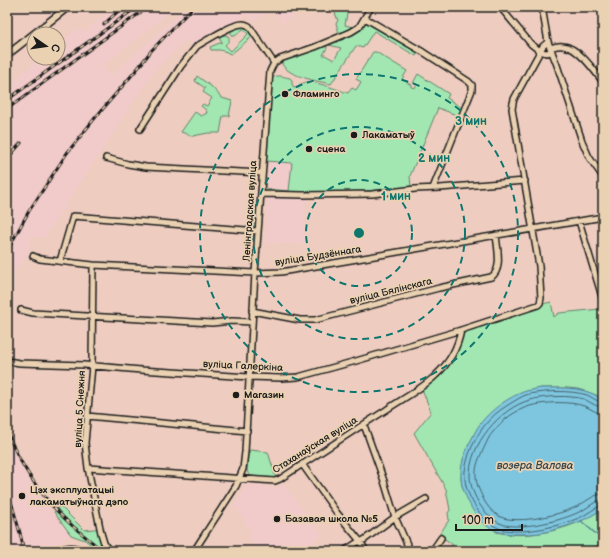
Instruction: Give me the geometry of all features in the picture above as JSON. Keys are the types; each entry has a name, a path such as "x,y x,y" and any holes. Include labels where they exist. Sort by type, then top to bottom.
{"main road":[{"path":"7,55 68,7"}],"street":[{"path":"140,130 181,66 197,46 233,27 246,24 252,29 274,63 280,59 327,43 351,32 359,27 371,7"},
{"path":"500,7 531,44 540,51 546,53 558,46 564,46 572,49 591,66 603,82"},
{"path":"542,7 550,50 582,141 588,157 603,177"},
{"path":"365,18 423,52 472,85 472,90 433,188"},
{"path":"533,229 512,109 513,103 540,51 548,42"},
{"name":"Ленінградская вуліца","path":"194,551 236,486 243,468 247,431 252,311 262,173 270,72 274,63"},
{"path":"106,158 146,167 262,173"},
{"path":"261,194 372,194 524,181"},
{"path":"60,261 73,216 258,231"},
{"name":"вуліца Будзённага","path":"33,256 40,259 93,265 255,273 281,272 603,217"},
{"path":"579,221 603,300"},
{"name":"вуліца Галеркіна","path":"7,361 281,378 298,376 356,361 536,306 540,303 541,292 539,266 533,229"},
{"name":"вуліца Бялінскага","path":"252,311 300,320 315,320 439,288 491,277 498,268 496,235"},
{"name":"вуліца 5 Снежня","path":"93,265 92,366 85,443 88,468 101,533 104,543 109,551"},
{"path":"21,310 33,313 212,323 252,322"},
{"name":"Стаханаўская вуліца","path":"88,468 275,481 364,425 436,375 449,360 457,345 461,330"},
{"path":"87,416 247,431"},
{"path":"364,425 395,517 410,551"},
{"path":"302,464 336,513 360,541 366,551"},
{"path":"344,551 364,540 395,517 426,499"},
{"path":"432,551 441,538"},
{"path":"56,551 69,547 75,547 85,551"}],"shaded area":[{"path":"115,7 176,7 103,65 109,74 109,77 187,7 289,7 288,8 294,15 282,24 279,20 281,18 273,9 270,9 253,22 248,15 193,45 186,39 156,69 45,236 40,238 31,235 29,253 14,271 7,270 7,85 18,78 31,66 66,66 66,38 77,29 84,32"},
{"path":"269,162 292,163 289,191 267,189"},
{"path":"267,197 306,199 304,244 265,243"},
{"path":"7,439 10,448 46,507 48,507 53,514 54,513 71,535 46,551 29,551 28,548 20,551 7,551"},
{"name":"Базавая школа №5","path":"248,484 277,488 283,484 322,534 314,541 309,551 279,551 274,545 267,551 259,551 248,537 252,533 234,506"}],"green space":[{"path":"333,7 348,8 345,25 353,27 339,33 336,23 338,21"},
{"path":"366,23 418,53 416,56 374,31 363,48 356,46 331,84 297,75 282,64 282,61 326,45 327,48 323,55 334,60 341,48 329,45 352,35"},
{"path":"240,27 247,28 253,36 231,54 220,50 211,50 210,47 222,42 219,37 224,35 229,37 229,41 225,45 231,51 248,34 243,29 235,36 232,36 231,30"},
{"path":"373,52 376,52 407,71 402,79 411,85 411,87 415,88 417,84 413,83 418,74 449,94 447,98 462,108 459,116 438,108 410,176 411,187 339,192 267,192 267,189 289,191 292,163 266,161 272,78 279,76 290,78 294,88 299,88 300,84 310,82 348,93 352,88 356,90 361,82 356,79"},
{"path":"197,76 212,87 222,98 232,101 229,116 223,116 220,133 208,133 193,136 181,132 195,112 201,116 207,113 201,106 203,104 207,106 212,98 203,92 205,88 195,81"},
{"path":"551,302 554,317 559,313 603,310 603,400 596,395 578,389 541,388 528,391 480,425 468,446 463,460 461,478 462,486 496,532 523,535 552,531 580,522 603,508 603,542 589,551 453,551 452,544 439,535 449,520 448,513 450,510 446,489 414,433 431,412 422,389 445,368 451,360 460,339 469,329 539,308 543,304"},
{"path":"250,450 268,452 276,478 269,479 249,475 247,471 248,454"},
{"path":"60,506 84,530 103,528 108,544 115,551 99,551 85,540 71,535 54,512"}],"water":[{"name":"возера Валова","path":"541,388 566,388 581,390 596,395 603,400 603,508 571,525 547,532 513,534 496,531 483,523 468,501 461,481 463,459 477,428 489,414 513,396 526,391"}],"waterway":[{"path":"581,521 603,540"}],"railway":[{"path":"104,24 123,7"},
{"path":"7,100 137,7"},
{"path":"7,109 148,7"},
{"path":"7,251 29,211 67,153 151,51 193,7"},
{"path":"7,159 21,143"},
{"path":"7,431 17,455 38,488 54,508 68,522 103,551"},
{"path":"8,491 24,551"}],"place":[{"name":"Фламинго","path":"285,94"},
{"name":"Лакаматыў","path":"354,135"},
{"name":"сцена","path":"309,149"},
{"name":"Магазин","path":"236,395"},
{"name":"Цэх эксплуатацыі лакаматыўнага дэпо","path":"22,496"},
{"name":"Базавая школа №5","path":"277,519"}]}
